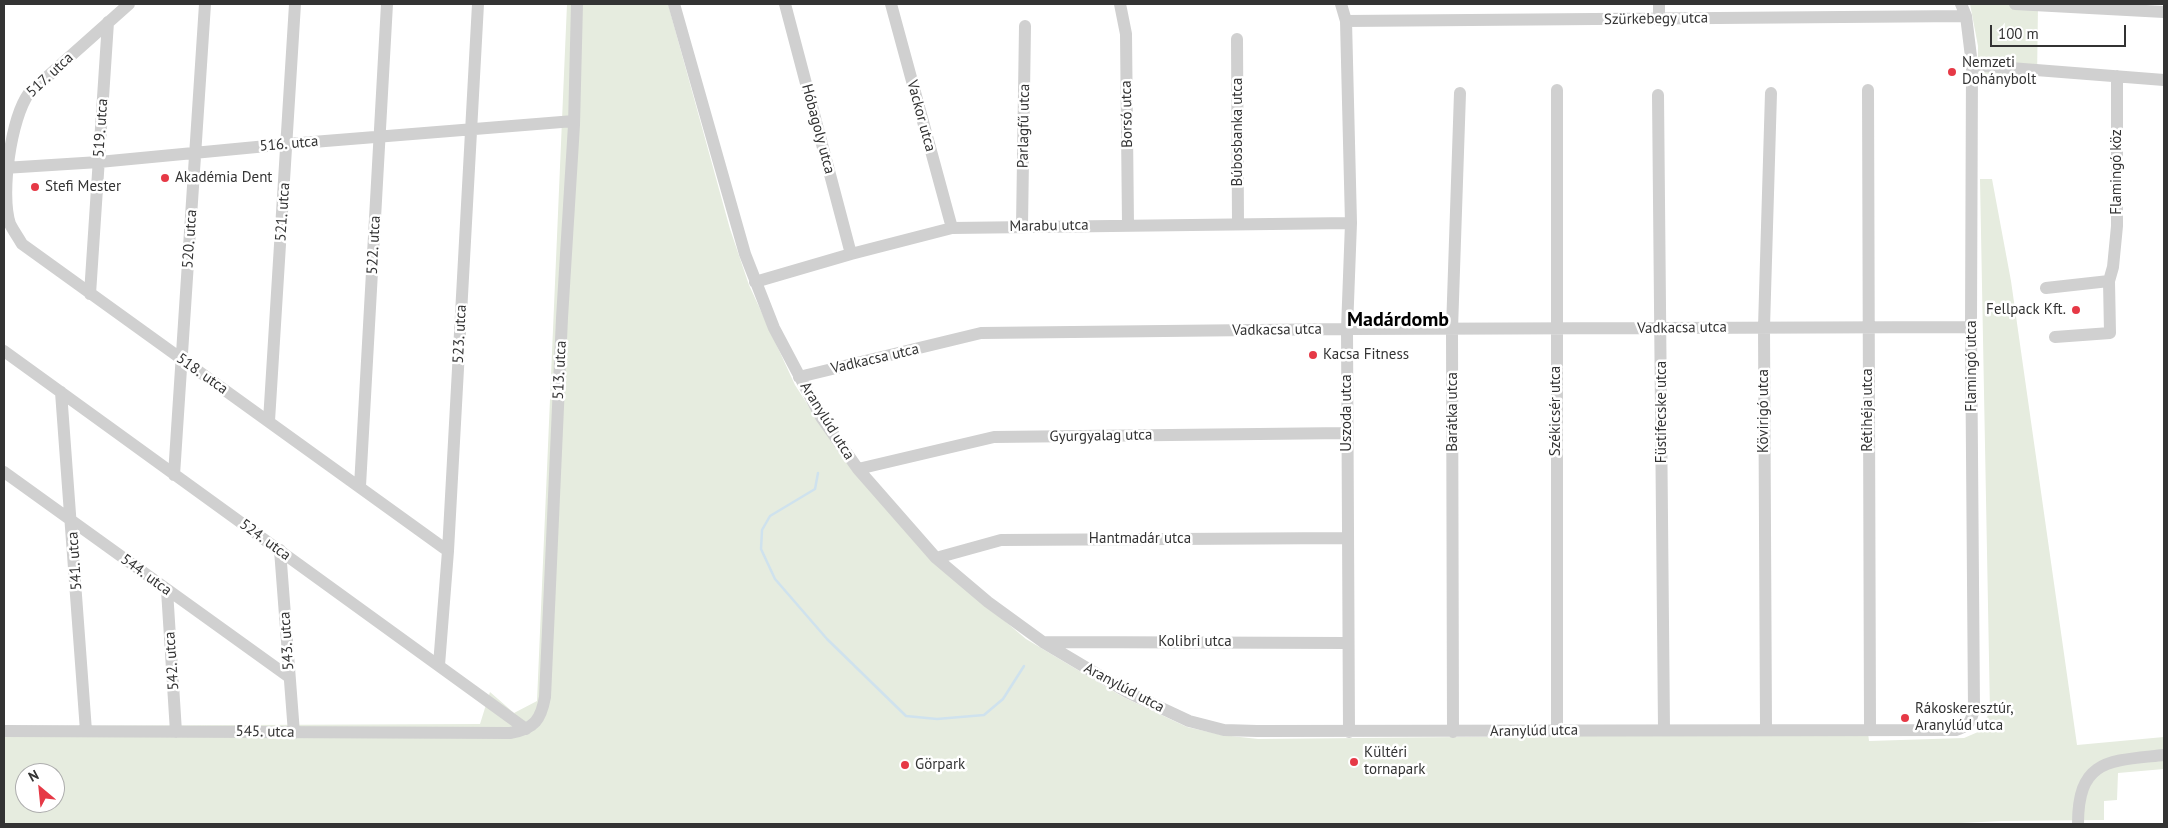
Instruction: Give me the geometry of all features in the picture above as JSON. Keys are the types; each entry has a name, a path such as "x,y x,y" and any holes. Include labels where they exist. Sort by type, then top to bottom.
{"street":[{"name":"517. utca","path":"6,168 17,115 29,92 129,4"},
{"name":"520. utca","path":"174,475 205,4"},
{"name":"521. utca","path":"269,421 296,4"},
{"name":"522. utca","path":"360,486 387,4"},
{"name":"523. utca","path":"439,664 448,550 478,4"},
{"name":"513. utca","path":"526,729 542,715 545,697 562,318 574,121 577,4"},
{"name":"Aranylúd utca","path":"674,4 735,224 755,282 774,328 821,417 858,469 936,558 988,602 1043,642 1127,692 1189,721 1224,730 1349,732 1766,729 1956,730 1966,727"},
{"name":"Hóbagoly utca","path":"785,4 851,254"},
{"name":"Vackor utca","path":"891,4 952,228"},
{"name":"Borsó utca","path":"1120,4 1126,34 1128,225"},
{"name":"Uszoda utca","path":"1341,4 1346,21 1351,223 1347,329 1346,538 1349,732"},
{"path":"1659,4 1659,20"},
{"name":"Flamingó utca","path":"1961,4 1966,16 1972,65 1971,327 1974,709 1971,722 1966,727"},
{"path":"2016,4 2164,12"},
{"name":"Szürkebegy utca","path":"1346,21 1659,20 1966,16"},
{"name":"519. utca","path":"90,294 108,22"},
{"name":"Parlagfű utca","path":"1022,226 1026,26"},
{"name":"Búbosbanka utca","path":"1237,39 1238,224"},
{"path":"1972,65 2164,80"},
{"name":"Flamingó köz","path":"2055,337 2110,333 2109,281 2113,268 2117,226 2117,76"},
{"name":"Székicsér utca","path":"1556,90 1557,731"},
{"name":"Rétihéja utca","path":"1868,90 1870,729"},
{"name":"Barátka utca","path":"1454,732 1452,329 1460,93"},
{"name":"Kövirigó utca","path":"1766,729 1764,327 1771,93"},
{"name":"Füstifecske utca","path":"1658,95 1664,730"},
{"name":"516. utca","path":"6,168 99,162 288,144 574,121"},
{"name":"518. utca","path":"6,168 7,207 10,224 22,244 448,550"},
{"name":"Marabu utca","path":"755,282 851,254 952,228 1351,223"},
{"path":"2046,288 2109,281"},
{"name":"Vadkacsa utca","path":"799,377 981,334 1347,329 1971,327"},
{"name":"524. utca","path":"4,351 439,664 526,729"},
{"name":"541. utca","path":"61,392 72,521 86,732"},
{"name":"Gyurgyalag utca","path":"858,469 994,437 1347,433"},
{"name":"544. utca","path":"4,472 289,677"},
{"name":"Hantmadár utca","path":"936,558 1001,540 1346,538"},
{"name":"543. utca","path":"280,550 294,733"},
{"name":"542. utca","path":"167,590 176,732"},
{"name":"Kolibri utca","path":"1043,642 1347,643"},
{"name":"545. utca","path":"4,731 510,733 526,729"},
{"path":"2078,824 2079,796 2084,783 2093,772 2102,766 2121,760 2164,756"}],"shaded area":[{"path":"567,4 668,4 730,229 749,285 795,385 826,433 935,562 1026,639 1123,697 1187,727 1222,735 1258,739 1868,733 1869,741 1964,738 1978,732 1990,712 1980,179 1992,179 2011,281 2077,745 2164,737 2164,769 2118,773 2117,800 2104,801 2104,820 1940,824 4,824 4,726 480,724 490,692 514,713 537,701"},
{"path":"1970,4 2038,4 2037,81 1978,78 1978,46"}],"waterway":[{"path":"818,473 815,489 770,516 762,530 761,549 775,579 827,639 906,716 937,719 984,715 1003,699 1024,666"}],"place":[{"name":"Nemzeti Dohánybolt","path":"1952,72"},
{"name":"Akadémia Dent","path":"165,178"},
{"name":"Stefi Mester","path":"35,187"},
{"name":"Fellpack Kft.","path":"2076,310"},
{"name":"Kacsa Fitness","path":"1313,355"},
{"name":"Rákoskeresztúr, Aranylúd utca","path":"1905,718"},
{"name":"Kültéri tornapark","path":"1354,762"},
{"name":"Görpark","path":"905,765"}],"district":[{"name":"Madárdomb","path":"1398,320"}]}
